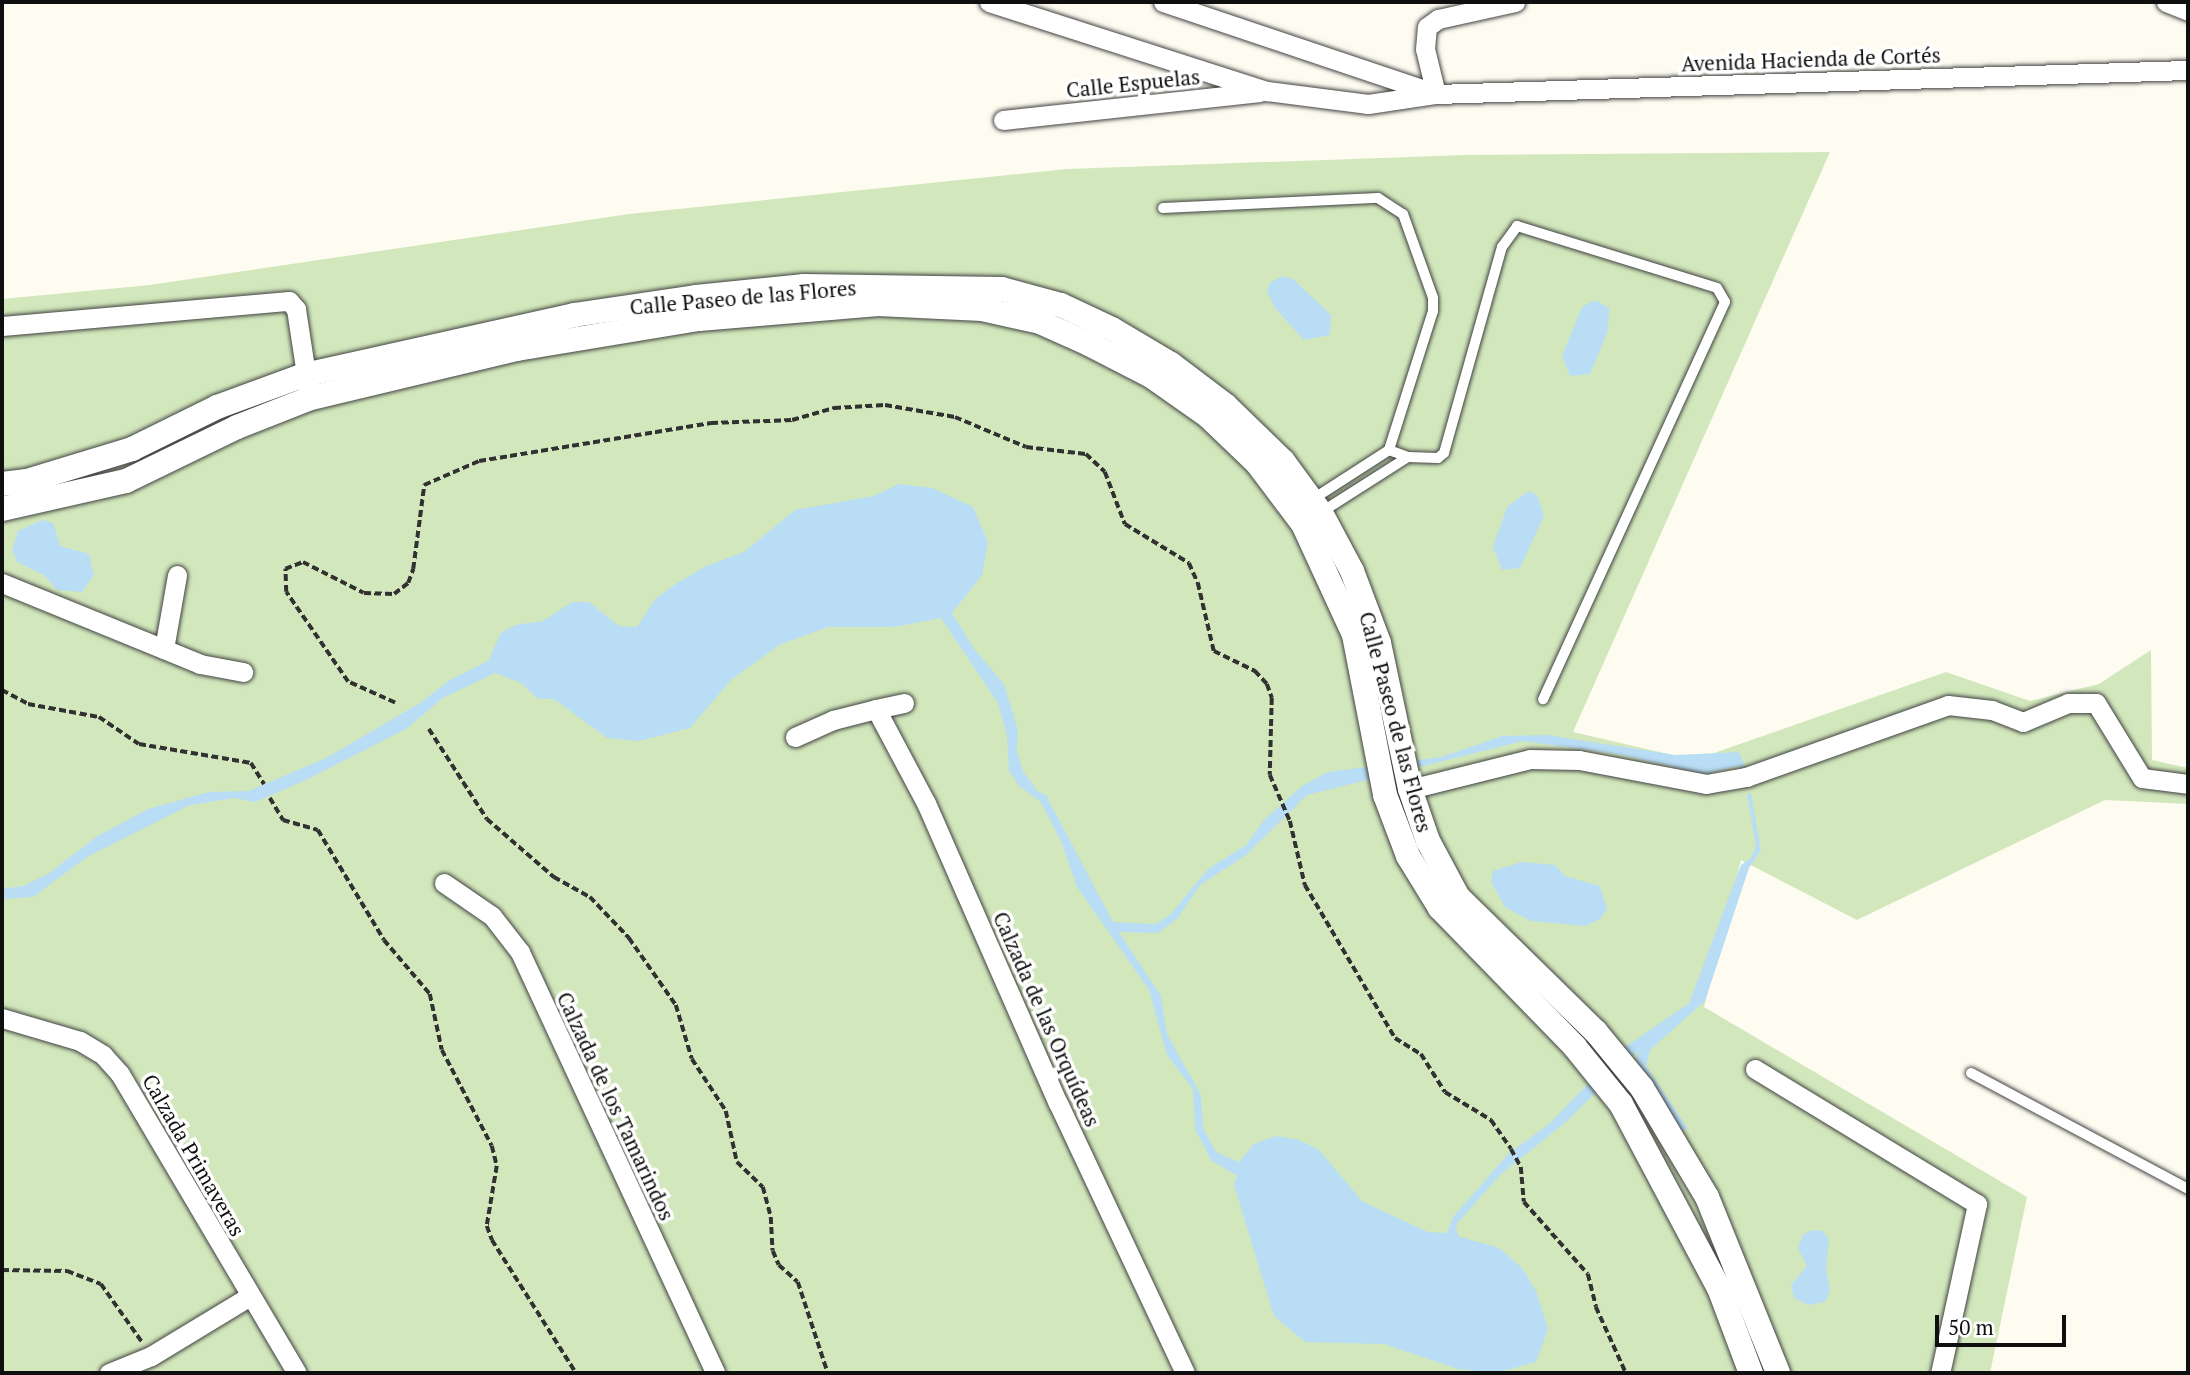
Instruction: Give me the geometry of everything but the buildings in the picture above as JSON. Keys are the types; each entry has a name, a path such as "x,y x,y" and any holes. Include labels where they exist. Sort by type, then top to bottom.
{"street":[{"name":"Avenida Hacienda de Cortés","path":"1163,2 1188,5 1436,94"},
{"path":"1436,94 1425,49 1427,27 1438,19 1514,2"},
{"path":"2166,2 2188,11"},
{"name":"Avenida Hacienda de Cortés","path":"996,3 1267,91 1368,104 1436,94 2188,70"},
{"name":"Calle Espuelas","path":"1003,120 1267,91"},
{"path":"2,326 289,302 296,309 307,387"},
{"name":"Calle Paseo de las Flores","path":"2,484 27,481 132,449 218,407 307,387 517,349 697,308 878,304 982,309 1040,322 1151,376 1208,416 1308,511 1354,635 1388,741 1410,789 1407,818 1408,856 1440,908 1575,1046 1622,1104 1703,1257 1751,1373"},
{"name":"Calle Paseo de las Flores","path":"2,509 126,481 237,426 307,387"},
{"path":"164,649 177,575"},
{"path":"2,583 200,664 243,672"},
{"path":"795,737 833,720 904,703"},
{"path":"1410,789 1530,759 1579,760 1706,784 1746,777 1948,705 1992,710 2023,722 2068,703 2096,703 2142,778 2188,784"},
{"name":"Calzada de las Orquídeas","path":"876,709 926,803 1058,1103 1185,1373"},
{"name":"Calle Paseo de las Flores","path":"1388,741 1385,795 1407,818 1458,897 1596,1032 1642,1088 1707,1197 1778,1373"},
{"name":"Calzada de los Tamarindos","path":"444,883 492,916 520,952 715,1373"},
{"name":"Calzada Primaveras","path":"2,1018 80,1041 111,1065 297,1373"},
{"path":"1755,1069 1977,1204 1940,1373"},
{"path":"1703,1257 1729,1247"},
{"path":"109,1373 151,1356 250,1296"}],"lane":[{"path":"1163,208 1378,198 1403,214 1433,298 1433,311 1389,450 1308,511"},
{"path":"1389,450 1408,457 1438,458 1444,453 1502,247 1517,226 1717,288 1725,302 1543,699"},
{"path":"1308,511 1408,457"},
{"path":"1971,1073 2188,1189"}],"path":[{"path":"395,703 348,682 293,603 283,579 285,569 303,562 364,593 394,594 408,583 413,569 421,496 424,485 435,478 530,449 741,419 792,420 834,408 895,406 955,417 1026,447 1086,454 1105,472 1125,524 1189,563 1198,583 1214,651 1255,671 1267,684 1272,698 1270,775 1290,821 1305,885 1395,1038 1421,1055 1446,1092 1491,1120 1511,1149 1521,1167 1524,1202 1588,1274 1596,1307 1626,1373"},
{"path":"2,690 28,704 99,717 139,744 251,763 264,784"},
{"path":"429,729 487,818 554,877 590,897 629,938 676,1005 692,1059 726,1111 737,1162 763,1187 768,1200 773,1251 779,1265 798,1282 828,1373"},
{"path":"270,798 283,820 318,830 384,940 430,994 442,1050 492,1146 497,1166 487,1226 492,1240 576,1373"},
{"path":"2,1270 67,1271 102,1284 151,1356"}],"green space":[{"path":"1830,152 1573,732 1694,760 1946,672 2030,701 2099,684 2151,650 2152,760 2188,768 2188,804 2105,800 1857,920 1741,860 1704,1007 2027,1197 1990,1373 2,1373 2,299 150,285 629,214 1067,169 1466,155"}],"water":[{"path":"1282,276 1293,279 1331,315 1330,335 1304,340 1275,308 1267,291 1270,283"},
{"path":"1595,300 1609,308 1608,331 1590,374 1570,376 1562,356 1582,307"},
{"path":"899,484 932,488 973,507 988,542 982,575 952,613 975,650 1004,684 1018,730 1017,751 1023,771 1037,791 1046,795 1113,922 1156,924 1171,914 1208,869 1246,845 1264,820 1302,786 1328,772 1441,757 1502,736 1547,735 1675,755 1739,752 1748,775 1738,766 1705,774 1617,754 1523,741 1307,795 1246,855 1200,885 1177,919 1158,933 1119,932 1161,996 1167,1034 1201,1095 1203,1128 1216,1152 1239,1162 1254,1144 1276,1136 1299,1140 1319,1150 1363,1202 1428,1232 1447,1233 1453,1217 1509,1153 1549,1124 1621,1050 1689,1003 1741,865 1751,858 1756,846 1747,795 1751,793 1761,850 1749,868 1705,1001 1650,1050 1646,1066 1688,1129 1677,1132 1635,1066 1638,1051 1566,1122 1500,1175 1456,1225 1458,1236 1499,1248 1522,1268 1536,1291 1548,1329 1536,1362 1496,1373 1458,1369 1384,1344 1305,1342 1274,1316 1234,1185 1237,1176 1211,1160 1195,1129 1193,1089 1167,1055 1149,990 1077,887 1061,841 1040,801 1019,786 1009,771 1007,736 998,703 941,618 894,627 828,627 779,645 731,680 690,728 639,741 607,738 554,699 538,699 521,683 495,673 443,698 406,729 306,780 255,802 235,798 190,805 87,857 33,897 2,899 2,889 23,886 48,874 96,837 148,809 209,792 249,791 326,758 420,703 450,680 488,661 501,633 515,625 543,621 572,602 589,602 619,626 637,627 655,599 706,566 744,552 795,510 874,496"},
{"path":"1528,491 1537,495 1544,516 1520,568 1502,570 1493,547 1507,507"},
{"path":"42,520 53,523 60,546 89,554 94,575 82,592 57,590 44,575 17,562 12,550 18,531"},
{"path":"1521,862 1555,865 1565,876 1600,886 1607,909 1600,919 1585,926 1531,921 1505,907 1491,882 1493,871"},
{"path":"1812,1230 1823,1231 1829,1239 1826,1268 1830,1291 1825,1302 1808,1305 1794,1298 1791,1285 1807,1266 1798,1248 1803,1235"}]}
